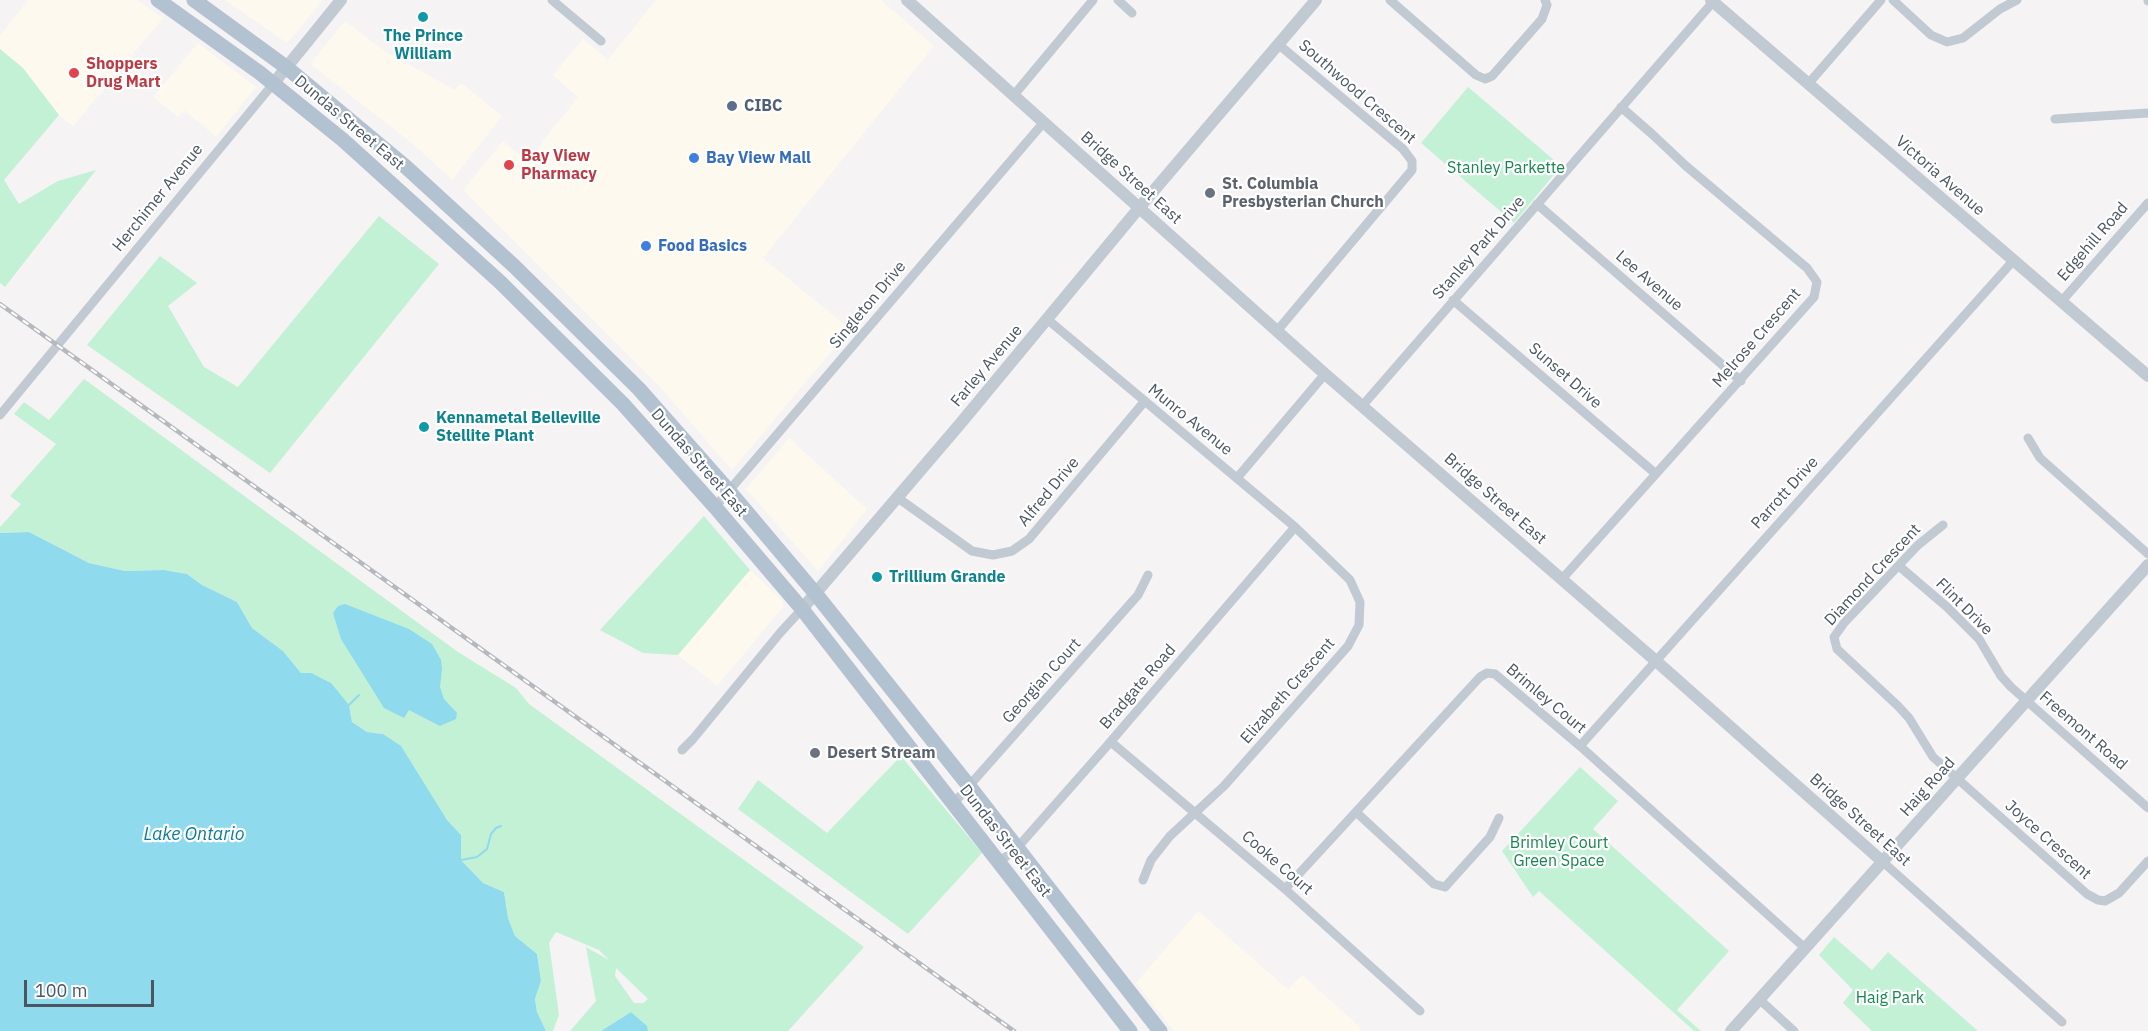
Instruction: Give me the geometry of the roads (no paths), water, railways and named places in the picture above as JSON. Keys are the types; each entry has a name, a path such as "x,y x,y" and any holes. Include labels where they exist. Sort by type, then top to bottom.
{"main road":[{"name":"Dundas Street East","path":"158,0 273,84 392,182 500,282 623,404 802,609 1130,1031"},
{"name":"Dundas Street East","path":"194,0 286,67 365,131 438,195 639,389 729,490 855,642 1160,1031"},
{"path":"202,31 222,36 266,64 286,67"},
{"path":"273,84 288,85 342,123 365,131"},
{"path":"838,655 855,642"},
{"path":"1112,1009 1130,992"}],"street":[{"name":"Herchimer Avenue","path":"0,415 340,0"},
{"path":"552,0 601,41"},
{"name":"Bridge Street East","path":"907,0 1325,374 1563,579 2062,1023"},
{"path":"1014,95 1093,0"},
{"path":"1118,0 1132,13"},
{"name":"Farley Avenue","path":"682,750 898,498 1139,208 1316,0"},
{"path":"1390,0 1476,75 1485,79 1492,76 1542,19 1547,5 1545,0"},
{"path":"1809,83 1881,0"},
{"path":"1893,0 1931,35 1947,42 1963,38 2000,9 2017,0"},
{"name":"Victoria Avenue","path":"1712,1 2148,376"},
{"name":"Stanley Park Drive","path":"1362,405 1712,1"},
{"name":"Southwood Crescent","path":"1277,331 1412,170 1412,161 1403,149 1278,44"},
{"name":"Melrose Crescent","path":"1563,579 1814,297 1817,282 1807,268 1686,166 1621,107"},
{"path":"2055,119 2148,113"},
{"name":"Singleton Drive","path":"715,507 1044,122"},
{"name":"Edgehill Road","path":"2061,302 2148,203"},
{"name":"Lee Avenue","path":"1538,204 1741,381"},
{"name":"Parrott Drive","path":"1580,747 2013,261"},
{"name":"Sunset Drive","path":"1453,300 1656,474"},
{"name":"Munro Avenue","path":"1047,319 1237,478 1325,374"},
{"name":"Alfred Drive","path":"898,498 972,551 993,555 1012,551 1029,539 1144,402"},
{"path":"2028,438 2040,458 2148,554"},
{"name":"Elizabeth Crescent","path":"1143,880 1156,852 1224,786 1348,646 1359,625 1360,602 1350,580 1295,527 1237,478"},
{"name":"Diamond Crescent","path":"1943,525 1930,534 1844,623 1834,637 1834,643 1837,649 1909,718 1927,749 1957,779"},
{"name":"Bradgate Road","path":"999,862 1017,848 1111,742 1295,527"},
{"name":"Haig Road","path":"1731,1031 2148,565"},
{"name":"Flint Drive","path":"1899,566 1947,607 1979,639 2001,676 2026,701"},
{"name":"Georgian Court","path":"953,804 1138,595 1148,575"},
{"name":"Brimley Court","path":"1285,889 1480,677 1487,673 1495,674 1580,747 1805,948"},
{"name":"Freemont Road","path":"2026,701 2148,808"},
{"name":"Cooke Court","path":"1111,742 1285,889 1420,1011"},
{"name":"Joyce Crescent","path":"1957,779 2087,894 2098,900 2105,901 2119,893 2148,861"},
{"path":"1356,812 1434,884 1444,887 1490,837 1499,818"},
{"path":"1759,999 1794,1031"}],"water":[{"name":"Lake Ontario","path":"29,532 89,563 125,571 164,570 187,574 202,585 237,602 252,628 283,651 301,673 311,673 331,683 349,705 352,722 367,732 383,734 401,746 447,820 461,835 461,860 483,883 504,892 508,918 515,936 537,954 541,981 535,999 537,1012 546,1031 0,1031 0,533"},
{"path":"345,604 409,629 432,644 441,660 440,687 444,699 457,713 456,719 440,726 409,710 404,718 384,708 341,639 333,613 338,606"},
{"path":"631,1012 647,1026 648,1031 601,1031"}],"waterway":[{"path":"349,705 359,695"},
{"path":"461,860 477,857 487,849 491,834 501,826"}],"railway":[{"path":"0,304 1014,1031"}],"place":[{"name":"The Prince William","path":"423,17"},
{"name":"Shoppers Drug Mart","path":"74,73"},
{"name":"CIBC","path":"732,106"},
{"name":"Bay View Mall","path":"694,158"},
{"name":"Bay View Pharmacy","path":"509,165"},
{"name":"St. Columbia Presbysterian Church","path":"1210,193"},
{"name":"Food Basics","path":"646,246"},
{"name":"Kennametal Belleville Stellite Plant","path":"424,427"},
{"name":"Trillium Grande","path":"877,577"},
{"name":"Desert Stream","path":"815,753"}],"park label":[{"name":"Stanley Parkette","path":"1506,168"},
{"name":"Brimley Court Green Space","path":"1559,852"},
{"name":"Haig Park","path":"1890,998"}]}
